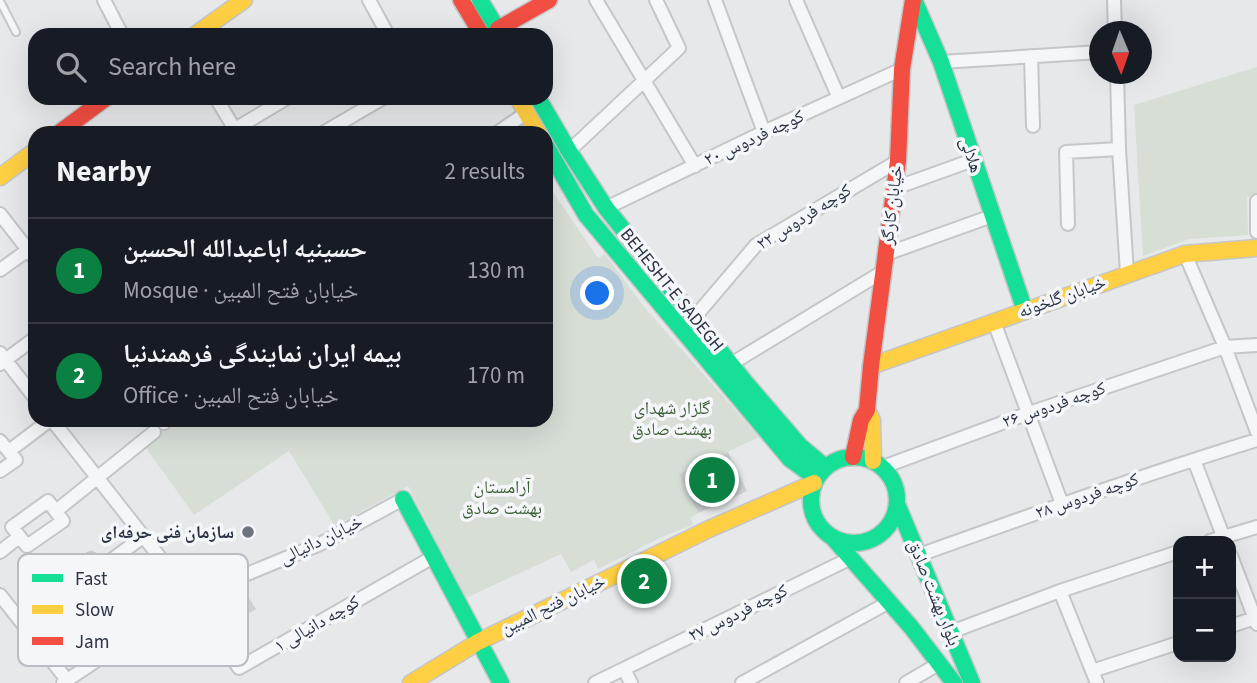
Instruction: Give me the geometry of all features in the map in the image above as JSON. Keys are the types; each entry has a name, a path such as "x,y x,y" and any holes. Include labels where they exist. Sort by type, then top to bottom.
{"street":[{"path":"104,0 118,28"},
{"path":"205,28 244,0"},
{"path":"369,0 383,28"},
{"path":"461,0 478,28"},
{"path":"480,0 497,28"},
{"path":"505,28 549,0"},
{"path":"596,0 695,166"},
{"path":"569,151 679,48 656,0"},
{"path":"715,0 764,132"},
{"path":"796,0 839,98"},
{"name":"هلالی","path":"914,0 941,62 1025,311"},
{"name":"خیابان کارگر","path":"853,457 861,420 867,410 898,161 902,69 914,0"},
{"path":"1114,0 1115,21"},
{"path":"941,62 1089,53"},
{"path":"1031,56 1033,126"},
{"name":"کوچه فردوس ۲۰","path":"606,208 902,69"},
{"path":"1117,84 1128,273"},
{"path":"68,126 97,105"},
{"path":"220,105 233,126"},
{"path":"244,126 276,105"},
{"path":"335,126 371,105"},
{"path":"522,105 534,126"},
{"name":"BEHESHT-E SADEGH","path":"542,105 606,208 800,446 818,476"},
{"path":"507,126 526,113"},
{"path":"1068,224 1066,152 1119,149"},
{"path":"2,170 28,155"},
{"name":"BEHESHT-E SADEGH","path":"553,158 586,215 790,459 818,476"},
{"path":"895,188 973,160"},
{"name":"کوچه فردوس ۲۲","path":"694,318 756,245 898,161"},
{"path":"1257,201 1257,232"},
{"path":"0,214 28,250"},
{"path":"886,254 992,216"},
{"name":"خیابان گلخونه","path":"871,366 1185,254 1257,248"},
{"path":"1185,254 1225,346 1257,432"},
{"path":"0,270 28,257"},
{"path":"731,364 884,271"},
{"path":"994,322 1062,504"},
{"path":"28,342 2,359 28,390"},
{"name":"کوچه فردوس ۲۶","path":"878,464 1225,346 1257,345"},
{"name":"خیابان کارگر","path":"867,410 872,420 878,464"},
{"path":"0,471 16,460 4,446 38,427"},
{"path":"56,427 157,554"},
{"path":"56,511 154,432"},
{"name":"کوچه فردوس ۲۸","path":"919,555 1062,504 1257,440"},
{"path":"853,457 862,457 878,464 891,477 896,490 894,517 886,529 875,538 861,543 834,539 822,530 814,519 810,505 811,491 818,476 836,460 853,457"},
{"path":"1194,460 1223,536"},
{"name":"خیابان فتح المبین","path":"411,683 478,642 818,476"},
{"name":"خیابان دانیالی","path":"248,574 320,544 402,499 501,683"},
{"path":"48,501 56,511 63,520 27,546 12,527 48,501"},
{"name":"بلوار بهشت صادق","path":"897,504 972,683"},
{"path":"1232,536 1257,527"},
{"path":"0,552 19,537"},
{"path":"120,554 143,537"},
{"name":"بلوار بهشت صادق","path":"834,539 954,683"},
{"path":"951,632 1060,591 1173,554"},
{"name":"کوچه دانیالی ۱","path":"248,663 433,557"},
{"name":"کوچه فردوس ۲۷","path":"595,683 851,558"},
{"path":"1236,568 1255,614 1236,624"},
{"path":"1060,591 1094,677 1173,645"},
{"path":"0,595 18,617"},
{"path":"742,683 889,602"},
{"path":"906,683 959,654"},
{"path":"54,666 65,682"},
{"name":"خیابان دانیالی","path":"65,682 89,666"},
{"path":"624,669 631,683"}],"lane":[{"path":"0,1 16,32"}],"green space":[{"path":"1257,67 1257,196 1247,197 1248,235 1189,239 1143,256 1134,105"},
{"name":"آرامستان بهشت صادق","path":"553,192 598,258 605,254 645,308 759,437 680,474 698,513 691,518 693,525 666,535 598,569 594,560 571,572 561,554 466,598 408,486 335,526 289,451 194,515 144,445 168,427 553,427"}],"building":[{"path":"728,452 747,491 698,513 679,474"},
{"path":"248,597 256,609 248,614"}],"traffic: fast":[{"path":"480,0 497,28"},
{"path":"914,0 941,62 1025,311"},
{"path":"542,105 606,208 745,382 800,446 825,467"},
{"path":"553,158 586,215 790,459 816,478"},
{"path":"846,457 862,457 885,469 894,483 897,500 894,517 885,531 862,543 846,543 830,536 818,524 811,508 811,492 818,476 830,464 846,457"},
{"path":"403,499 501,683"},
{"path":"897,504 972,683"},
{"path":"834,539 911,627 954,683"}],"traffic: slow":[{"path":"205,28 244,0"},
{"path":"522,105 534,126"},
{"path":"0,177 28,156"},
{"path":"871,366 1185,254 1257,248"},
{"path":"867,410 872,420 873,461"},
{"path":"411,683 478,642 709,529 814,483"}],"traffic: jam":[{"path":"461,0 478,28"},
{"path":"500,28 549,0"},
{"path":"853,457 861,420 867,410 898,161 902,69 913,0"},
{"path":"68,126 97,105"}],"place":[{"name":"حسینیه اباعبدالله الحسین","path":"712,480"},
{"name":"سازمان فنی حرفه‌ای","path":"248,532"},
{"name":"بیمه ایران نمایندگی فرهمندنیا","path":"644,581"}],"park label":[{"name":"گلزار شهدای بهشت صادق","path":"672,418"}]}
